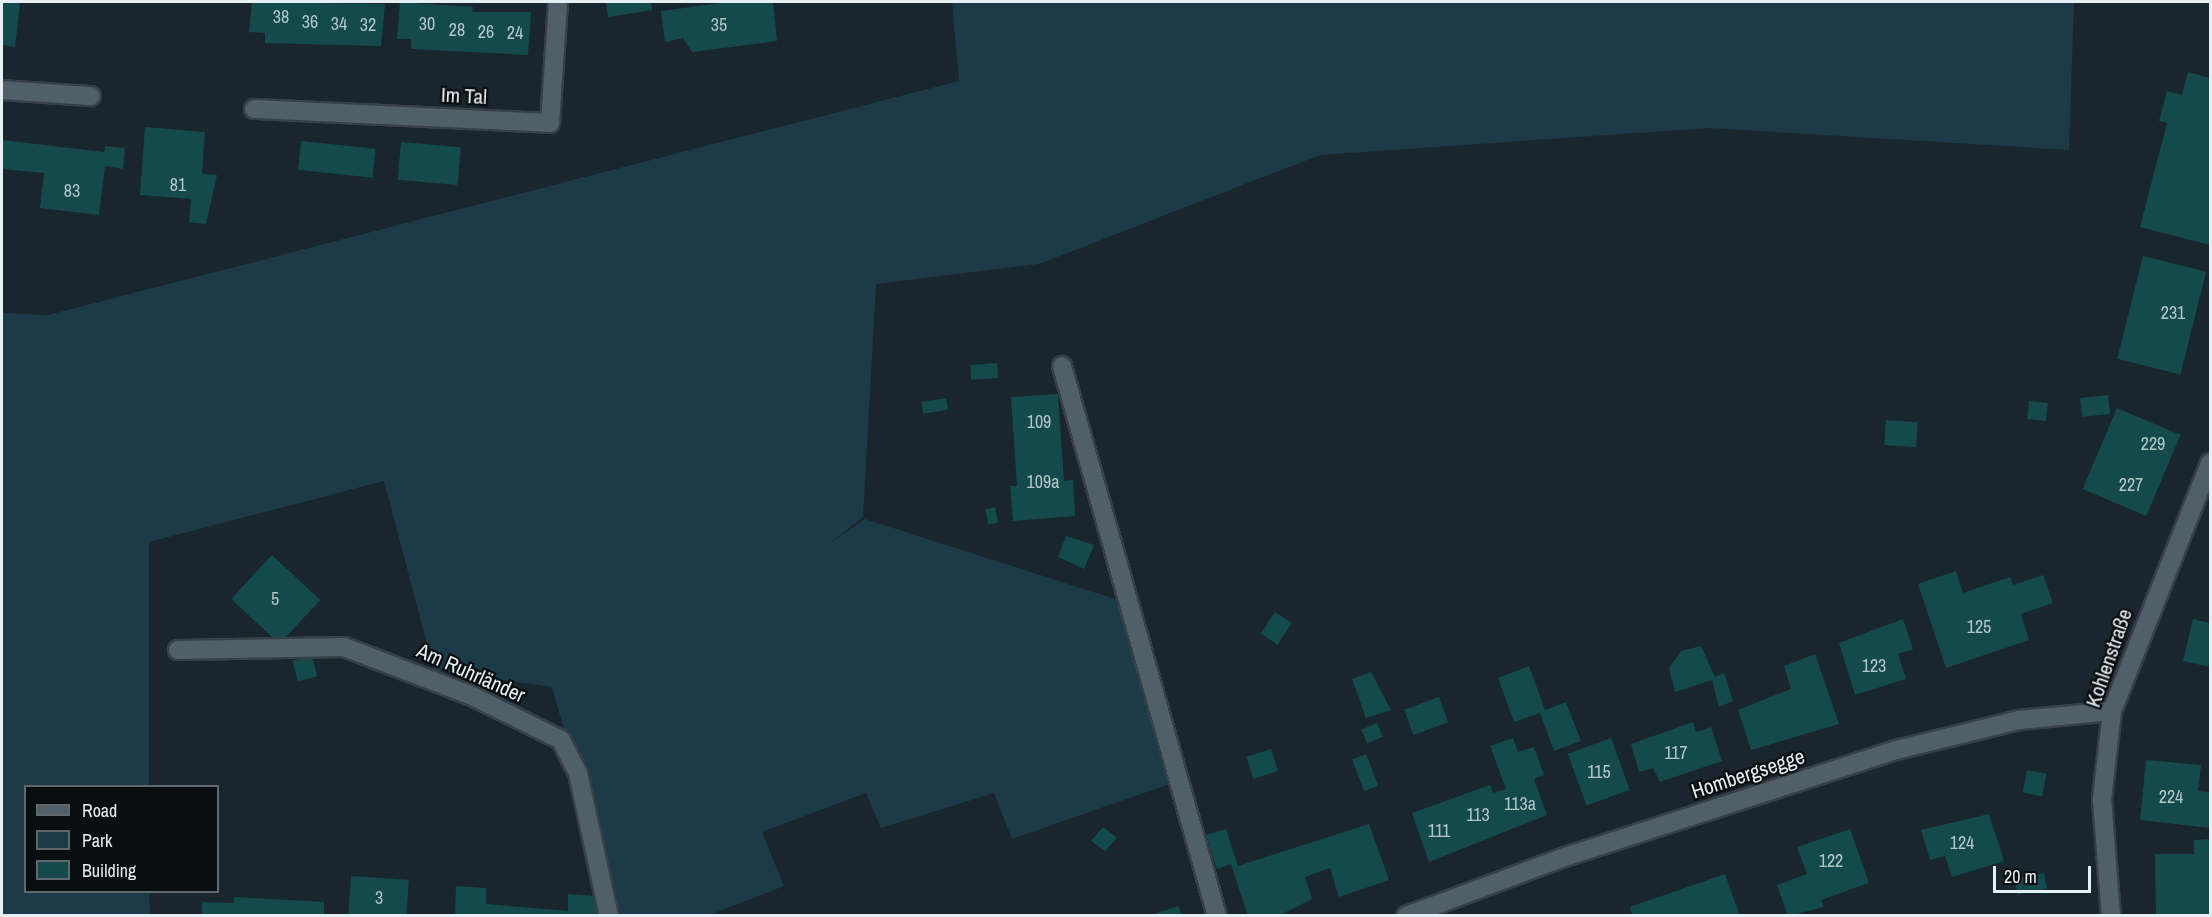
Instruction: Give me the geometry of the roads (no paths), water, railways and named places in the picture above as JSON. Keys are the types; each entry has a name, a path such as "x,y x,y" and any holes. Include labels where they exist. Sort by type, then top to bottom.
{"street":[{"name":"Im Tal","path":"254,109 550,123 558,2"},
{"path":"2,90 91,96"},
{"path":"1062,366 1217,915"},
{"name":"Kohlenstraße","path":"2111,915 2103,799 2112,711 2211,463"},
{"name":"Am Ruhrländer","path":"178,650 344,647 470,696 561,740 578,773 609,915"},
{"name":"Hombergsegge","path":"1406,915 1565,857 1896,750 2019,720 2112,711"}]}
